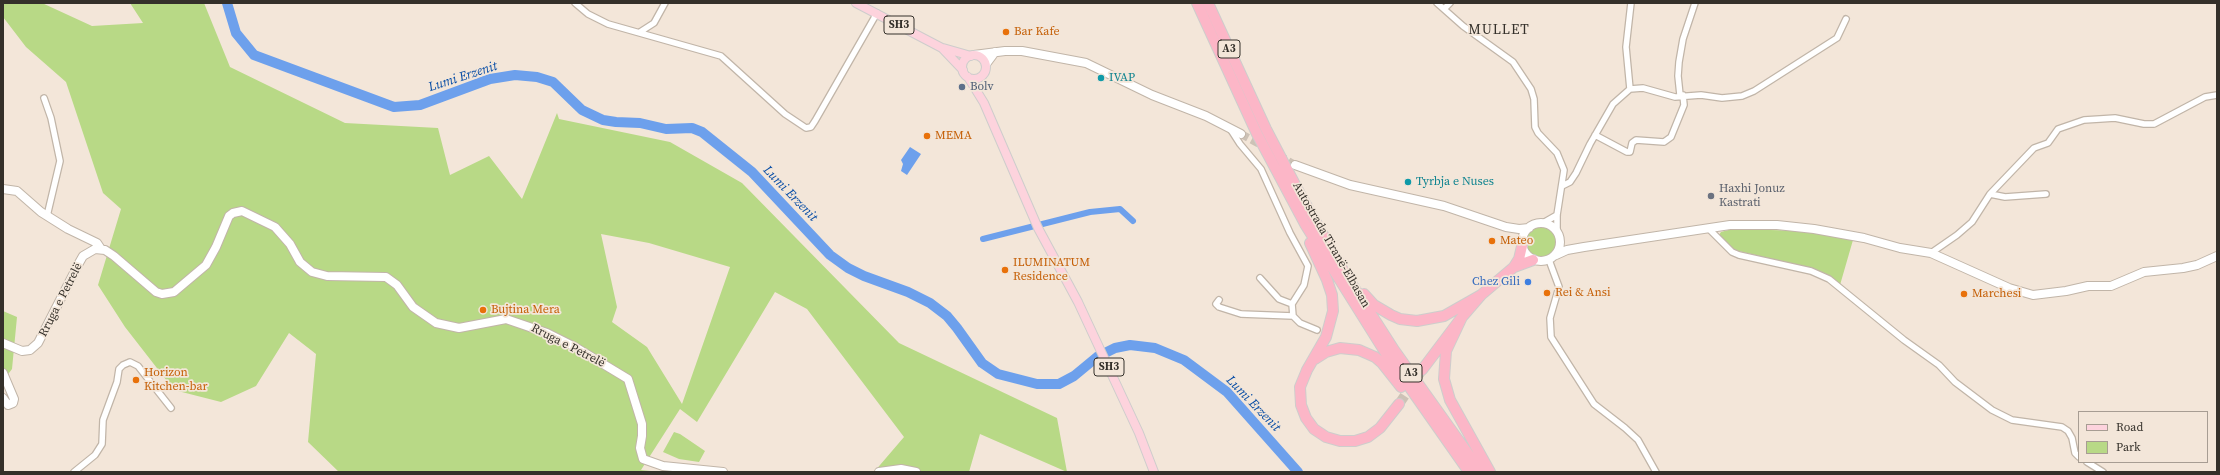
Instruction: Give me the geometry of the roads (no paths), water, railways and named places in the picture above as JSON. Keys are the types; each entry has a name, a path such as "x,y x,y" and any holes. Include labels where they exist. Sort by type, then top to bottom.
{"highway":[{"name":"Autostrada Tiranë-Elbasan","path":"1197,3 1257,134 1305,224 1387,355 1469,472"},
{"name":"Autostrada Tiranë-Elbasan","path":"1208,3 1266,129 1313,218 1344,272 1394,350 1481,472"},
{"path":"1305,224 1304,231 1332,295 1333,311 1326,338 1310,365 1300,387 1301,405 1310,424 1326,437 1347,442 1362,440 1380,428 1399,404"},
{"path":"1422,370 1462,317 1481,295 1514,267 1519,259 1522,244"},
{"path":"1514,267 1533,260"},
{"name":"A3","path":"1344,272 1351,273 1368,299 1380,309 1408,320 1423,321 1438,318 1481,295"},
{"path":"1462,317 1446,351 1444,379 1450,400 1490,472"},
{"path":"1310,365 1320,355 1345,347 1365,352 1382,363 1426,419 1432,421"}],"main road":[{"name":"SH3","path":"856,3 942,48 981,57 986,64"},
{"name":"SH3","path":"942,48 965,73 984,103 1035,222 1078,302 1139,433 1154,472"},
{"path":"995,52 986,64 986,71 980,78 973,79 965,73 964,61 972,56 995,52 1022,51 1086,63 1152,96 1206,116 1241,134"},
{"name":"SH3","path":"980,78 984,103"},
{"path":"1295,165 1350,185 1444,206 1506,227 1519,229 1529,228"},
{"path":"3,189 17,191 47,216 68,229 97,243 102,249"},
{"name":"Rruga e Petrelë","path":"3,343 22,351 34,347 44,336 81,259 93,250 102,249 114,256 156,292 169,294 179,289 206,265 216,247 229,216 237,211 247,212 275,228 290,244 300,262 312,272 327,276 386,277 397,285 413,307 436,323 459,328 506,319 547,333 575,347 628,379 642,424 640,448 643,458 663,466 723,472"},
{"path":"1522,244 1524,234 1529,228 1536,224 1543,223 1551,225 1569,244 1584,247"},
{"path":"1506,227 1522,244 1527,256 1533,260 1541,262 1584,247 1709,229 1745,225 1807,228 1864,238 1900,248 1931,253 2009,288 2033,295 2066,291 2088,286 2111,286 2144,272 2183,268 2217,256"},
{"path":"1553,258 1560,248 1559,235"},
{"path":"3,373 14,401 8,405 3,398"},
{"path":"879,472 900,469 916,472"}],"street":[{"path":"575,3 588,14 608,24 722,56 785,114 806,128 815,122 877,13"},
{"path":"640,32 654,23 665,3"},
{"path":"1437,3 1505,55 1521,72 1531,89 1534,99 1535,127 1538,133 1552,146 1560,159 1564,170 1557,215 1559,235"},
{"path":"1444,9 1450,3"},
{"path":"1630,3 1626,47 1630,89"},
{"path":"1595,135 1627,152 1630,152 1632,143 1636,140 1664,142 1671,137 1684,106 1678,76 1679,62 1683,39 1696,3"},
{"path":"1562,186 1570,182 1576,173 1595,135 1613,104 1630,89 1643,88 1667,96 1682,95 1732,98 1754,90 1837,38 1846,19"},
{"path":"1931,253 1972,222 1990,194 2034,148 2048,143 2058,129 2084,120 2095,119 2116,118 2144,124 2154,124 2205,97 2217,95"},
{"path":"44,98 51,118 60,161 47,216"},
{"path":"1230,128 1240,144 1261,169 1290,233 1308,266 1304,286 1292,304 1293,316 1300,323 1317,330"},
{"path":"1990,194 2005,197 2046,194"},
{"path":"1543,223 1557,215"},
{"path":"1709,229 1732,252 1739,255 1811,271 1829,279 1904,340 1939,365 1955,382 1992,410 2012,420 2062,427 2068,431 2072,438 2075,453 2078,455"},
{"path":"1553,258 1559,286 1550,318 1551,337 1594,404 1638,440 1656,472"},
{"path":"1260,278 1279,299 1292,304"},
{"path":"1219,300 1216,304 1218,307 1241,314 1293,316"},
{"path":"74,472 95,455 102,444 103,420 117,382 118,372 123,365 130,362 138,366 171,408"},
{"path":"2089,463 2103,472"}],"water":[{"path":"910,147 921,154 907,175 901,171 903,164 901,160"}],"waterway":[{"name":"Lumi Erzenit","path":"227,3 236,33 254,55 394,107 420,105 490,79 515,75 537,77 553,82 582,110 603,120 640,123 666,129 692,128 702,132 752,172 830,255 848,268 864,276 908,292 930,303 947,316 982,363 998,374 1037,384 1059,384 1074,376 1097,357 1115,348 1130,345 1155,348 1184,360 1227,392 1298,472"},
{"path":"983,239 1090,212 1120,209 1133,221"}],"tunnel":[{"path":"1241,134 1265,147"},
{"path":"1278,155 1295,165"},
{"path":"1399,404 1422,370"}],"place":[{"name":"Bar Kafe","path":"1006,32"},
{"name":"IVAP","path":"1101,78"},
{"name":"Bolv","path":"962,87"},
{"name":"MEMA","path":"927,136"},
{"name":"Tyrbja e Nuses","path":"1408,182"},
{"name":"Haxhi Jonuz Kastrati","path":"1711,196"},
{"name":"Mateo","path":"1492,241"},
{"name":"ILUMINATUM Residence","path":"1005,270"},
{"name":"Chez Gili","path":"1528,282"},
{"name":"Rei & Ansi","path":"1547,293"},
{"name":"Marchesi","path":"1964,294"},
{"name":"Bujtina Mera","path":"483,310"},
{"name":"Horizon Kitchen-bar","path":"136,380"}],"district":[{"name":"MULLET","path":"1499,30"}]}
